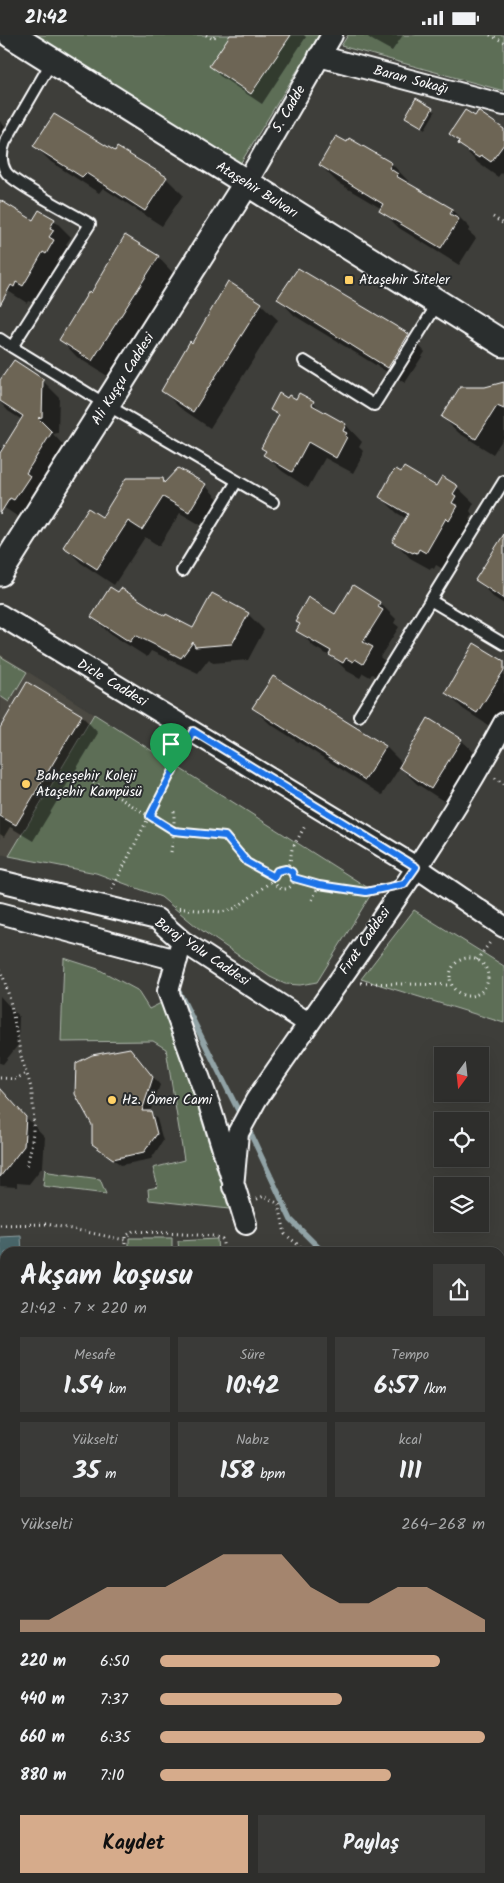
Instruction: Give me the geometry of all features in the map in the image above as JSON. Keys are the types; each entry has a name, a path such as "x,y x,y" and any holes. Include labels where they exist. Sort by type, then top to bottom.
{"street":[{"name":"Ataşehir Bulvarı","path":"11,35 504,344"},
{"name":"5. Cadde","path":"246,184 332,35"},
{"name":"Baran Sokağı","path":"319,56 504,105"},
{"name":"Ali Kuşçu Caddesi","path":"0,573 246,184"},
{"name":"Dicle Caddesi","path":"0,615 416,867 499,933"},
{"name":"Fırat Caddesi","path":"236,1196 239,1132 252,1109 480,769 504,723"},
{"name":"Baraj Yolu Caddesi","path":"0,881 157,919 179,950"},
{"name":"Baraj Yolu Caddesi","path":"0,913 179,950 308,1023"},
{"path":"179,950 168,991 210,1107 246,1224"}],"lane":[{"path":"12,347 90,224 10,177 2,163 2,148 5,141 52,61"},
{"path":"304,361 374,405 438,303"},
{"path":"0,339 107,405 273,502"},
{"path":"182,571 237,481"},
{"path":"359,716 504,481"},
{"path":"430,600 504,644"}],"path":[{"path":"206,35 213,39 216,35"},
{"path":"490,35 504,42"},
{"path":"493,217 504,224"},
{"path":"110,893 193,731"},
{"path":"85,777 174,831 225,836 247,862 274,878 279,888 286,889 292,885 294,878 292,872 286,869 277,871 274,878 236,909 222,912 167,908"},
{"path":"171,852 174,831 174,808"},
{"path":"286,869 290,863 292,849 305,826"},
{"path":"294,878 319,885 366,892 404,884"},
{"path":"312,900 319,885"},
{"path":"478,960 499,933"},
{"path":"464,958 478,960 486,968 488,978 484,989 479,994 466,996 454,990 450,985 450,971 458,961 464,958"},
{"path":"0,969 14,1015 22,1064 30,1086 33,1120 31,1153 26,1168"},
{"path":"337,982 450,985"},
{"path":"0,1079 16,1079 26,1073"},
{"path":"236,1196 264,1196 279,1203 285,1234 301,1247"},
{"path":"0,1225 47,1224 125,1240"},
{"path":"125,1247 125,1237 133,1231 213,1236 222,1239 224,1247"}],"shaded area":[{"name":"Bahçeşehir Koleji Ataşehir Kampüsü","path":"0,654 94,714 9,856 0,854"}],"green space":[{"path":"35,35 319,35 240,164"},
{"path":"348,35 504,35 504,91 341,46"},
{"path":"0,656 27,672 9,702 0,696"},
{"path":"94,714 373,891 317,982 300,985 285,984 270,977 197,927 161,897 96,873 9,856"},
{"path":"414,910 504,966 504,1023 361,979"},
{"path":"64,958 98,969 137,990 149,1009 165,1001 229,1209 149,1200 148,1189 158,1187 153,1168 184,1160 166,1049 153,1041 61,1042"},
{"path":"45,1168 49,1172 100,1179 106,1194 43,1186"},
{"path":"129,1238 172,1238 172,1247 129,1247"},
{"path":"217,1239 218,1247 179,1247 178,1241"}],"water":[{"path":"21,1236 22,1247 1,1247 0,1237"}],"building":[{"path":"230,35 291,35 251,94 209,66"},
{"path":"416,98 433,108 422,127 405,117"},
{"path":"465,110 475,116 478,111 504,129 504,144 491,162 481,155 479,158 458,144 459,141 449,134"},
{"path":"54,114 115,151 117,147 167,177 145,211 86,173 82,177 33,146"},
{"path":"336,136 347,142 349,138 392,163 389,168 398,174 396,176 453,209 450,214 459,219 441,248 379,211 383,204 319,165"},
{"path":"0,200 33,220 39,210 55,219 50,228 54,230 49,237 54,240 46,254 43,252 23,286 16,282 14,287 11,285 0,305"},
{"path":"125,235 159,256 92,361 59,340 89,291 91,293"},
{"path":"298,268 409,334 388,368 277,299"},
{"path":"228,281 262,303 193,412 161,391 190,341 192,343"},
{"path":"14,360 43,379 42,417 38,418 52,432 26,473 30,476 14,500 10,498 0,514 0,453 23,416 0,401 0,380"},
{"path":"504,382 504,409 497,406 476,439 441,417 460,387 485,387"},
{"path":"279,393 287,398 289,395 296,399 299,393 314,401 312,405 346,424 343,431 347,433 345,436 347,437 336,458 308,442 292,472 263,455 266,451 261,448 279,415 270,410"},
{"path":"404,467 436,486 442,476 458,486 453,494 456,496 452,503 458,506 449,521 446,518 426,553 419,549 417,553 413,553 392,542 408,514 379,497 392,473 396,469 401,472"},
{"path":"178,468 206,484 189,512 163,497 142,530 128,521 97,569 63,547 88,508 102,517 126,478 163,478 164,483"},
{"path":"504,534 504,599 475,580"},
{"path":"353,585 380,602 378,607 383,610 363,642 373,647 363,664 355,659 353,662 346,658 343,663 329,655 331,651 296,631 300,624 296,622 298,619 296,618 308,597 335,614"},
{"path":"110,587 118,592 121,588 165,616 166,614 193,628 212,593 249,613 232,644 195,647 193,642 181,658 135,635 130,642 91,617"},
{"path":"474,643 504,661 504,670 477,713 445,693"},
{"path":"273,676 386,746 365,780 252,708"},
{"name":"Bahçeşehir Koleji Ataşehir Kampüsü","path":"27,682 82,715 16,825 0,816 0,728"},
{"path":"428,718 462,739 431,789 399,767"},
{"name":"Hz. Ömer Cami","path":"130,1048 153,1077 142,1111 151,1111 157,1134 144,1152 113,1159 92,1144 92,1125 75,1094 76,1063 92,1055"},
{"path":"0,1088 26,1117 24,1146 0,1177"}],"waterway":[{"path":"177,988 241,1116"},
{"path":"247,1126 291,1220 318,1247"}],"place":[{"name":"Ataşehir Siteler","path":"349,280"},
{"name":"Bahçeşehir Koleji Ataşehir Kampüsü","path":"26,784"},
{"name":"Hz. Ömer Cami","path":"112,1100"}],"route":[{"path":"193,731 416,867 404,884 366,892 319,885 294,878 292,872 286,869 277,871 274,877 247,862 225,836 174,831 150,816 171,774 193,731"}]}
